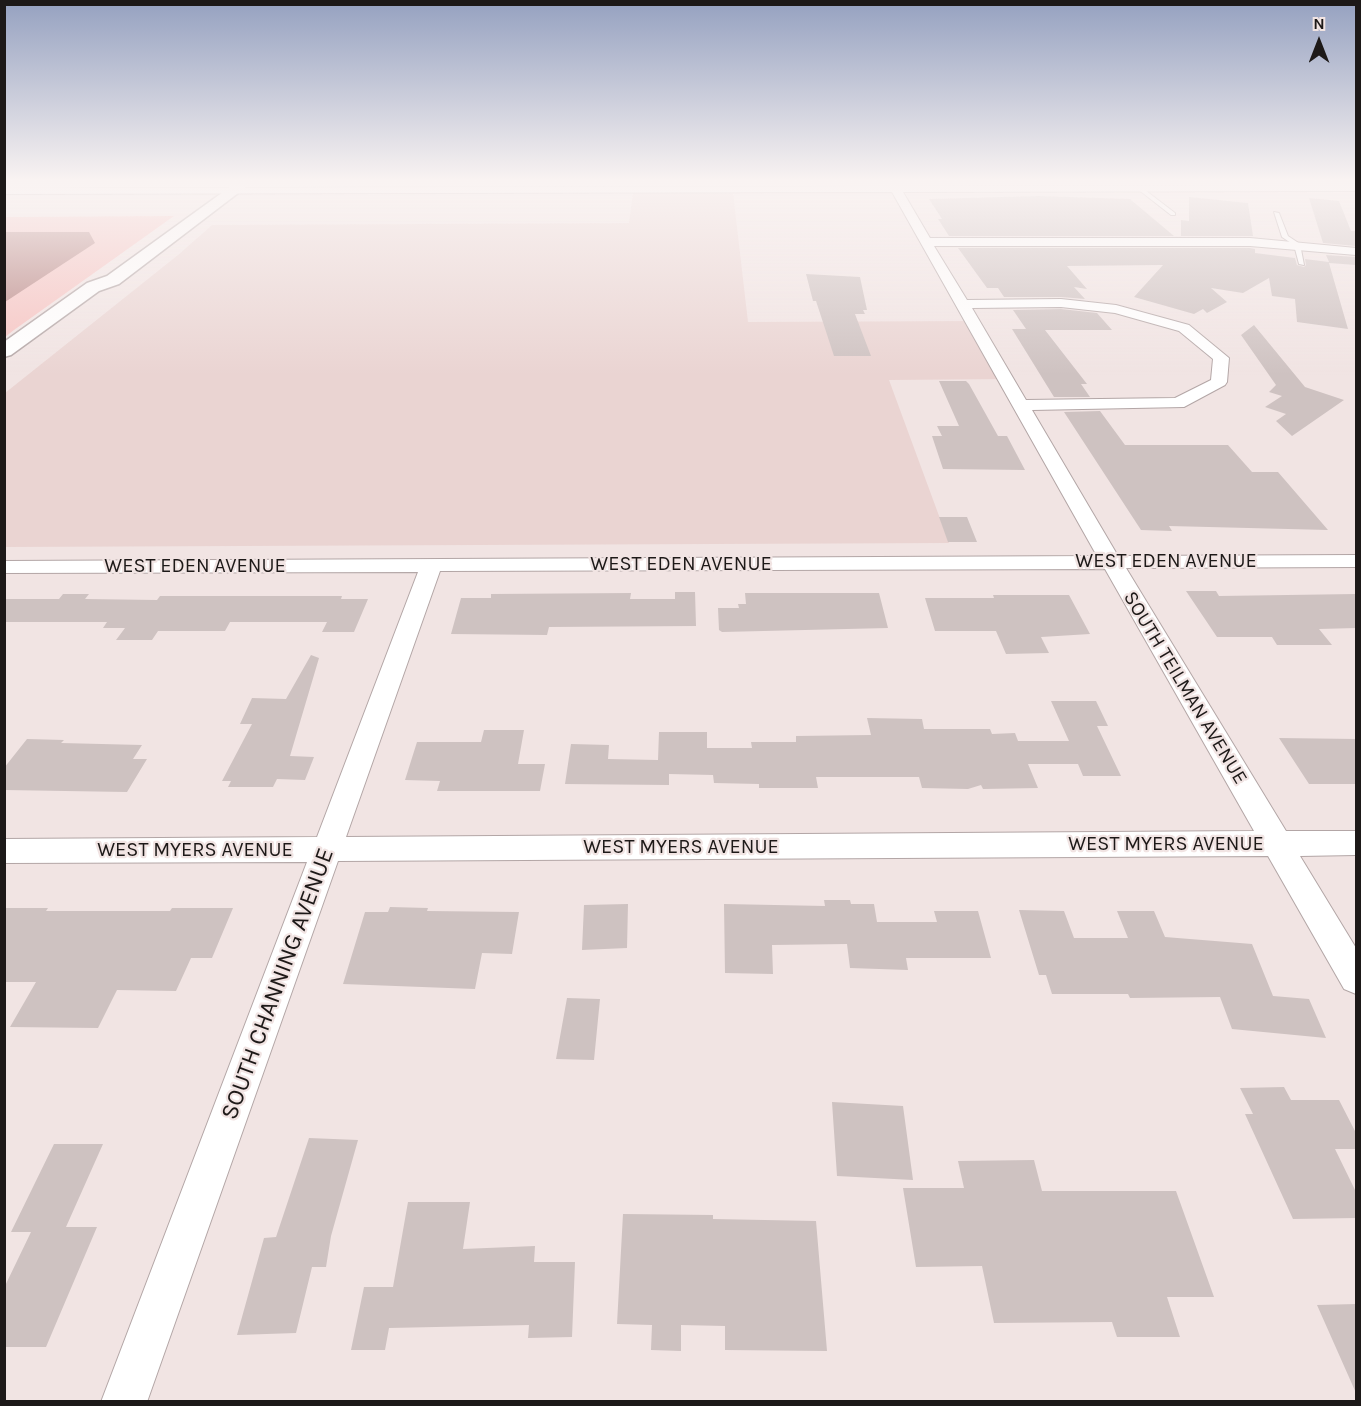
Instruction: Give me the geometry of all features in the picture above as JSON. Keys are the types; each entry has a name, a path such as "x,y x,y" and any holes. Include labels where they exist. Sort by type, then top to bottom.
{"main road":[{"path":"4,351 93,287 113,280 161,245"},
{"path":"4,369 113,287 113,280"}],"street":[{"name":"SOUTH TEILMAN AVENUE","path":"928,245 1356,978"},
{"path":"1302,245 1356,251"},
{"path":"962,303 1061,303 1116,309 1184,328 1221,358 1219,382 1178,403 1021,405"},
{"name":"WEST EDEN AVENUE","path":"4,567 1356,561"},
{"name":"SOUTH CHANNING AVENUE","path":"124,1401 431,566"},
{"name":"WEST MYERS AVENUE","path":"4,851 1356,843"}],"lane":[{"path":"1297,245 1302,264"}],"shaded area":[{"path":"5,245 134,245 14,330 5,337"},
{"path":"5,245 93,245 5,302"},
{"path":"190,245 739,245 748,322 974,321 1008,379 889,380 949,543 5,547 5,393"}],"building":[{"path":"958,248 1250,248 1255,249 1255,253 1295,258 1297,265 1304,267 1305,259 1329,262 1326,255 1356,257 1356,265 1329,263 1348,329 1297,322 1295,299 1272,296 1269,278 1243,293 1211,288 1227,302 1207,313 1203,309 1194,314 1134,297 1163,265 1067,266 1087,289 1074,287 1085,299 1004,297 998,288 987,288"},
{"path":"806,274 860,277 867,310 863,310 865,314 855,314 871,356 834,356 816,301 813,301"},
{"path":"1061,309 1097,313 1112,330 1045,330 1087,384 1081,384 1090,397 1054,397 1012,329 1026,329 1013,310"},
{"path":"1254,325 1305,387 1344,400 1292,436 1276,421 1286,414 1265,407 1282,396 1269,392 1276,385 1241,335"},
{"path":"939,381 966,381 969,384 998,436 1007,436 1025,470 943,469 932,436 942,436 937,426 959,426"},
{"path":"1100,411 1125,445 1228,445 1252,472 1278,472 1328,530 1169,526 1172,531 1141,530 1064,412"},
{"path":"939,517 967,517 977,542 948,542"},
{"path":"1186,591 1216,591 1219,596 1356,594 1356,628 1319,629 1332,645 1277,645 1272,637 1217,637"},
{"path":"675,592 695,592 696,626 549,627 547,635 451,634 461,598 491,598 491,594 631,593 630,599 675,599"},
{"path":"745,593 879,593 888,628 722,632 719,630 718,608 739,608 738,604 746,604"},
{"path":"63,594 89,594 85,599 157,600 160,596 342,596 341,599 368,599 354,632 322,632 327,622 230,622 225,631 158,631 152,640 116,640 125,628 103,628 107,622 4,622 4,599 59,599"},
{"path":"993,595 1069,595 1090,634 1041,637 1049,653 1006,654 996,631 935,631 925,598 994,598"},
{"path":"311,655 319,658 290,756 314,757 305,780 277,779 273,787 228,787 231,781 222,781 252,724 240,724 252,698 286,699"},
{"path":"1051,701 1096,701 1108,726 1097,726 1121,776 1083,776 1078,764 1028,764 1038,788 983,789 981,785 968,789 922,788 919,777 816,777 818,788 759,788 759,784 714,783 713,775 669,774 669,785 565,784 571,744 609,745 608,759 658,760 659,732 707,732 707,748 752,748 751,742 796,742 796,736 871,735 867,718 922,719 924,729 990,729 992,734 1015,733 1018,741 1069,741"},
{"path":"484,730 524,730 518,764 545,764 540,791 437,791 440,781 405,780 417,742 481,742"},
{"path":"1279,738 1356,739 1356,784 1309,784"},
{"path":"27,739 64,740 61,743 142,745 133,759 147,759 127,792 4,790 4,768"},
{"path":"824,900 850,900 851,904 874,904 877,922 937,922 934,911 978,911 991,958 906,958 908,970 850,968 847,944 772,945 773,974 725,973 724,904 825,906"},
{"path":"628,904 627,948 582,950 584,905"},
{"path":"390,907 428,908 427,911 519,912 512,954 482,953 475,989 343,984 365,912 388,912"},
{"path":"4,908 48,908 46,911 170,911 172,908 233,908 212,958 191,958 176,991 117,990 98,1028 10,1027 36,982 4,982"},
{"path":"1019,910 1064,911 1074,938 1128,938 1117,911 1154,911 1165,937 1252,944 1273,996 1309,999 1326,1038 1232,1029 1220,997 1130,998 1128,994 1052,994 1046,975 1039,975"},
{"path":"567,998 600,999 594,1060 556,1059"},
{"path":"1284,1087 1291,1100 1339,1100 1356,1133 1356,1149 1335,1149 1356,1192 1356,1218 1293,1219 1245,1114 1253,1114 1240,1088"},
{"path":"832,1102 903,1106 913,1180 837,1176"},
{"path":"309,1138 358,1140 331,1236 326,1267 312,1267 296,1333 237,1335 264,1238 276,1237"},
{"path":"54,1144 103,1144 66,1227 97,1227 46,1347 4,1347 4,1288 31,1232 11,1232"},
{"path":"1034,1160 1042,1191 1176,1191 1214,1297 1167,1297 1180,1337 1117,1337 1112,1322 994,1323 982,1266 916,1267 903,1188 964,1188 958,1161"},
{"path":"408,1202 470,1202 463,1249 535,1246 534,1262 575,1262 572,1337 528,1338 529,1325 389,1328 385,1350 351,1350 364,1287 393,1287"},
{"path":"623,1214 713,1215 713,1219 816,1221 827,1351 725,1350 725,1326 681,1325 681,1351 651,1350 652,1325 617,1324"},
{"path":"1356,1304 1356,1393 1317,1305"}]}
